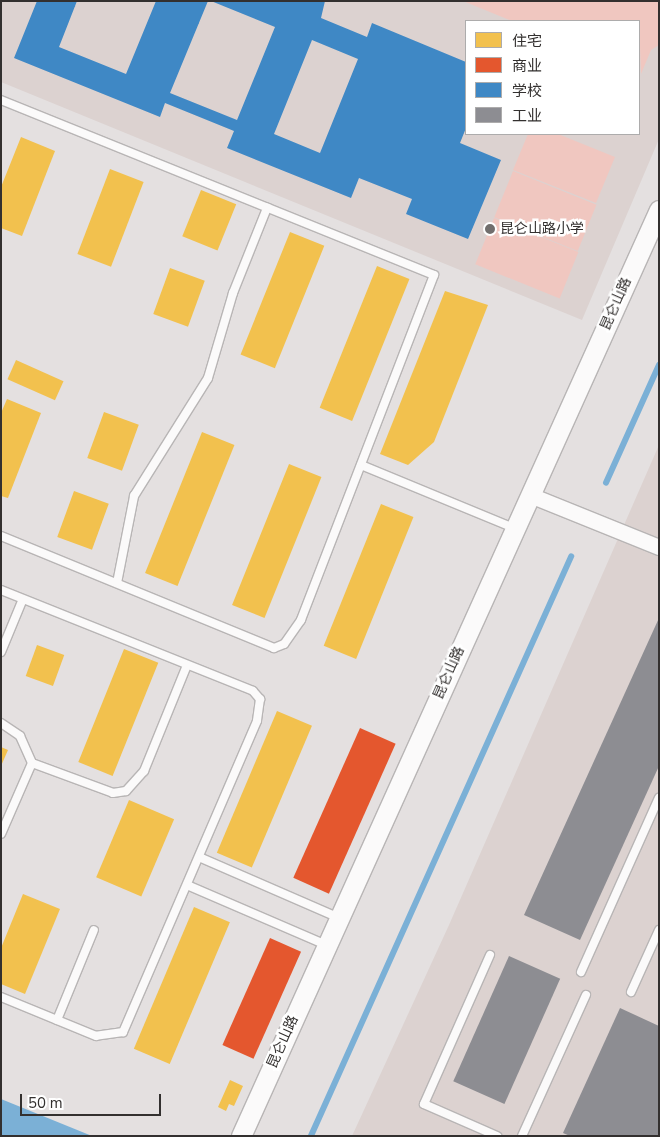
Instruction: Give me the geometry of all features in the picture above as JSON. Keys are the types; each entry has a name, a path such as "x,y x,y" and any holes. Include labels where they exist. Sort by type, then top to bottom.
{"street":[{"name":"昆仑山路","path":"241,1136 659,210"},
{"path":"530,495 659,547"}],"lane":[{"path":"1,100 434,275 301,620 284,644 274,648 1,536"},
{"path":"117,583 134,496 208,378 233,293 267,208"},
{"path":"361,464 514,528"},
{"path":"1,590 253,691 260,699 257,721 123,1032 96,1036 1,997"},
{"path":"1,652 23,599"},
{"path":"1,723 20,736 32,764 112,793 126,791 144,771 187,665"},
{"path":"1,834 32,764"},
{"path":"581,972 659,798"},
{"path":"198,857 338,918"},
{"path":"187,884 326,945"},
{"path":"57,1020 94,930"},
{"path":"631,992 659,930"},
{"path":"490,955 424,1104 497,1136"},
{"path":"522,1136 586,995"}],"shaded area":[{"name":"昆仑山路小学","path":"1,1 659,1 659,139 582,320 1,82"},
{"path":"463,1 659,1 659,45 651,50 641,74 640,20 510,20"},
{"path":"528,135 560,135 615,157 596,203 513,170"},
{"path":"513,171 596,205 578,251 494,217"},
{"path":"494,218 578,252 560,298 475,264"},
{"path":"659,445 659,1136 352,1136 449,925"}],"water":[{"path":"1,1099 92,1136 1,1136"}],"building: 住宅":[{"path":"21,137 55,151 22,236 1,228 1,187"},
{"path":"110,169 144,182 111,267 77,254"},
{"path":"201,190 236,204 218,251 182,236"},
{"path":"290,232 324,246 275,368 241,354"},
{"path":"377,266 409,279 352,421 320,408"},
{"path":"170,268 205,281 188,327 153,314"},
{"path":"445,291 488,305 434,442 408,465 380,454"},
{"path":"16,360 64,381 55,400 7,379"},
{"path":"7,399 41,413 8,498 1,496 1,413"},
{"path":"104,412 139,425 122,471 87,458"},
{"path":"202,432 234,445 178,586 145,573"},
{"path":"289,464 321,477 265,618 232,605"},
{"path":"74,491 109,504 92,550 57,537"},
{"path":"381,504 413,517 356,659 324,646"},
{"path":"37,645 64,655 53,686 26,676"},
{"path":"124,649 158,663 113,776 78,762"},
{"path":"277,711 312,726 252,868 217,853"},
{"path":"1,747 8,750 1,766"},
{"path":"129,800 174,819 141,896 96,877"},
{"path":"23,894 60,909 25,994 1,984 1,948"},
{"path":"194,907 230,922 170,1064 134,1049"},
{"path":"230,1080 243,1086 234,1106 229,1104 226,1111 218,1107"}],"building: 商业":[{"path":"360,728 396,744 329,894 293,878"},
{"path":"270,938 301,952 253,1059 222,1045"}],"building: 学校":[{"path":"37,1 77,1 59,47 126,74 156,1 208,1 170,93 237,120 275,27 211,1 325,1 321,18 367,37 372,23 465,62 465,130 460,143 501,160 468,239 406,214 412,199 359,178 351,198 227,148 234,131 165,103 160,117 14,58","holes":["312,40 358,59 320,153 274,134"]}],"building: 工业":[{"path":"659,618 659,766 580,940 524,915"},
{"path":"509,956 560,979 504,1104 453,1081"},
{"path":"620,1008 659,1026 659,1136 570,1136 563,1133"}],"waterway":[{"path":"606,483 659,365"},
{"path":"311,1136 571,557"}],"place":[{"name":"昆仑山路小学","path":"490,229"}]}
